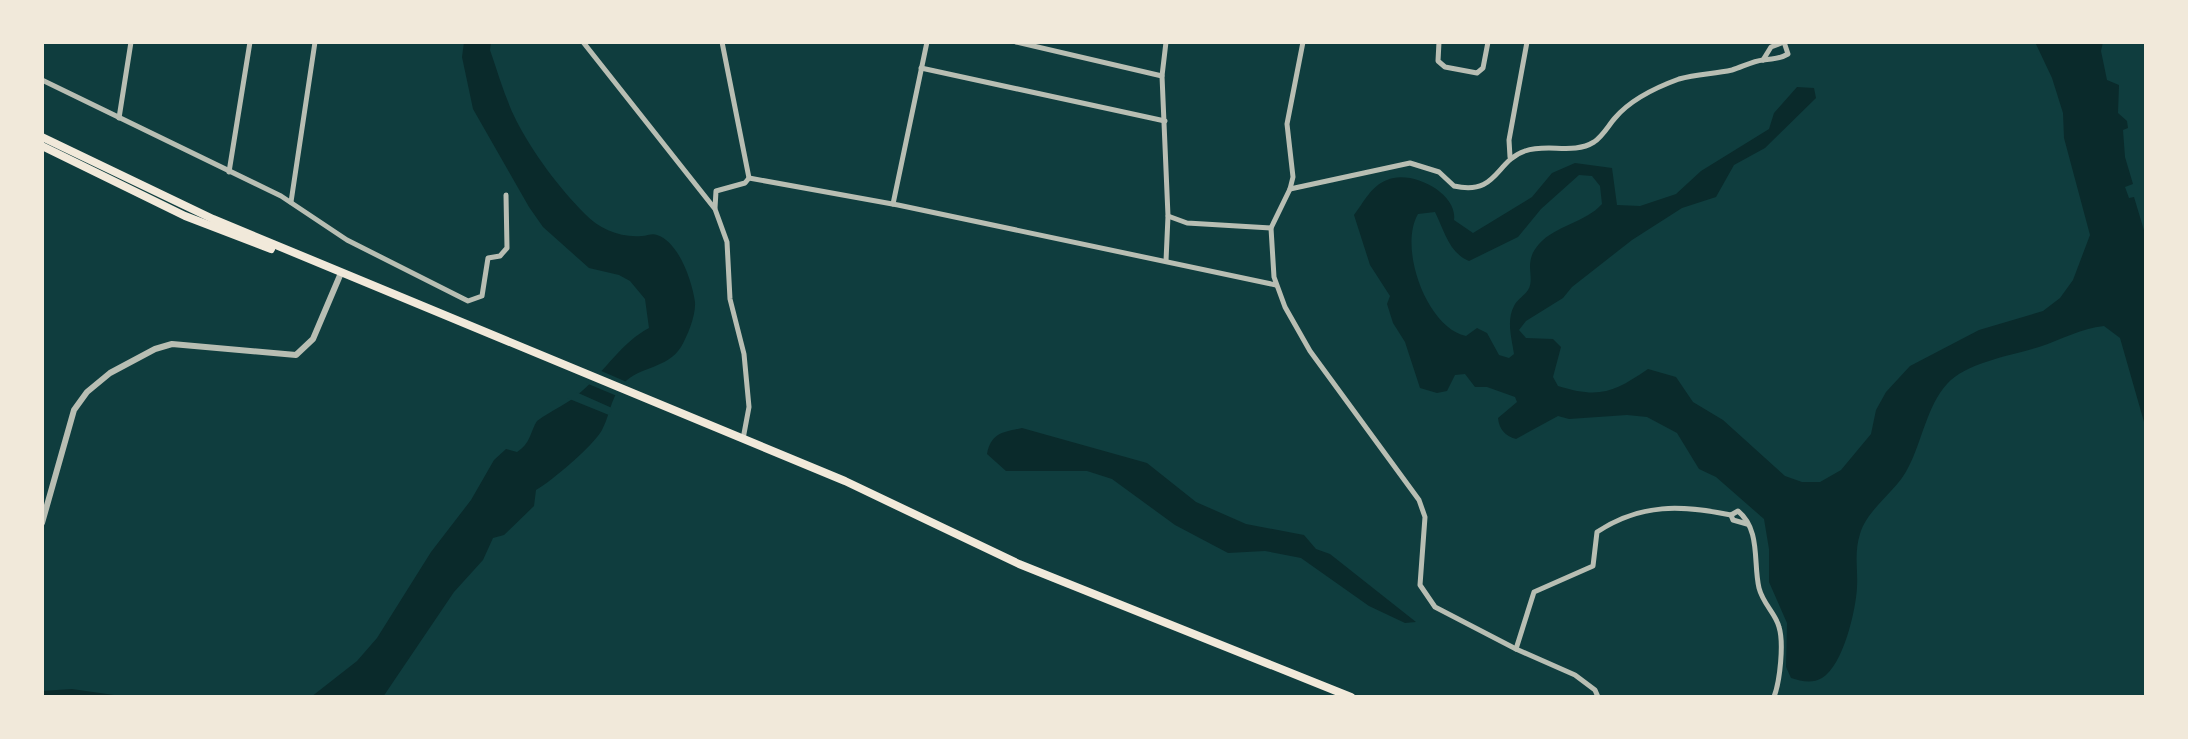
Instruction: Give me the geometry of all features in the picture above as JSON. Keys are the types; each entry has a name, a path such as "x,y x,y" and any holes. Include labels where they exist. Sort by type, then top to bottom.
{"main road":[{"path":"42,136 213,219 330,269"},
{"path":"42,146 220,232 341,273 845,481 1018,564 1351,697"}],"street":[{"path":"119,118 131,42"},
{"path":"229,172 250,42"},
{"path":"291,202 315,42"},
{"path":"583,42 715,209 727,242 730,299 744,354 749,407 743,439"},
{"path":"715,209 716,191 746,183 749,177 722,42"},
{"path":"893,204 927,42"},
{"path":"1016,42 1161,76"},
{"path":"1166,261 1168,216 1161,76 1167,42"},
{"path":"1303,42 1287,124 1292,164 1290,189 1271,228 1271,260 1276,285 1310,351 1423,508 1419,576 1422,592 1435,607 1516,649 1575,675 1595,690 1598,697"},
{"path":"1439,42 1438,61 1445,67 1477,72 1483,68 1488,42"},
{"path":"1510,157 1509,140 1527,42"},
{"path":"1290,189 1410,163 1439,172 1454,186 1479,187 1494,180 1510,157 1537,147 1584,147 1595,141 1617,116 1645,94 1699,74 1731,70 1763,60 1779,60 1788,54 1784,42 1771,47 1763,60"},
{"path":"921,68 1165,121"},
{"path":"42,80 291,202 347,240 468,301 482,296 488,258 500,256 507,248 506,195"},
{"path":"749,177 893,204 1276,285"},
{"path":"1168,216 1187,223 1271,228"},
{"path":"42,523 71,417 82,397 93,386 131,361 172,344 296,355 313,339 341,273"},
{"path":"1516,649 1534,592 1593,566 1597,532 1614,521 1665,506 1731,515 1738,511 1756,542 1759,586 1766,608 1779,626 1779,682 1774,697"}],"water":[{"path":"464,42 491,42 490,50 512,112 530,145 547,170 585,214 611,231 626,236 655,234 672,245 691,284 695,302 693,319 684,342 675,354 661,364 630,377 624,383 616,394 598,437 572,462 536,490 534,506 504,535 493,538 483,560 454,592 383,697 311,697 357,661 377,638 431,552 471,500 494,460 506,449 517,452 522,449 537,421 577,396 630,341 649,328 645,299 630,281 619,275 589,268 543,227 529,207 473,109 462,57"},
{"path":"2035,42 2103,42 2101,51 2107,80 2119,85 2118,113 2127,121 2128,128 2123,130 2125,157 2133,184 2125,187 2129,198 2134,197 2146,237 2146,429 2120,338 2104,326 2087,329 2039,347 1977,365 1955,377 1934,403 1904,475 1864,524 1857,548 1856,597 1847,637 1829,672 1814,681 1791,678 1786,667 1787,623 1769,582 1769,549 1764,519 1716,477 1699,469 1677,433 1647,417 1627,415 1569,419 1558,416 1516,439 1503,432 1498,418 1517,402 1515,397 1487,387 1475,387 1465,374 1455,375 1447,391 1437,393 1420,388 1405,342 1393,323 1387,304 1390,296 1370,265 1354,215 1376,186 1397,177 1408,178 1431,186 1441,193 1449,201 1454,220 1473,233 1532,197 1552,173 1575,163 1612,168 1617,205 1640,206 1676,194 1701,171 1769,129 1774,113 1797,87 1814,88 1816,98 1765,148 1734,165 1716,197 1682,208 1632,240 1572,287 1563,298 1526,321 1519,330 1526,338 1553,339 1561,347 1553,377 1558,386 1585,392 1606,391 1626,383 1648,369 1676,377 1693,402 1723,420 1785,476 1802,482 1820,482 1841,470 1871,434 1876,410 1886,392 1910,366 1979,330 2043,311 2060,298 2073,280 2090,235 2064,138 2063,113 2052,78","holes":["1579,175 1592,176 1600,186 1602,204 1587,216 1554,232 1539,244 1531,257 1530,285 1515,304 1510,318 1514,354 1509,358 1499,355 1487,333 1477,328 1466,336 1452,330 1439,318 1428,303 1414,265 1413,229 1418,214 1435,212 1452,247 1469,261 1518,237 1541,209"]},
{"path":"1022,428 1147,463 1196,502 1246,524 1304,535 1316,549 1330,554 1416,622 1405,623 1369,606 1301,558 1265,551 1228,553 1175,525 1112,479 1087,471 1006,471 987,454 989,447 999,435"},
{"path":"72,689 128,697 42,697 42,691"}],"pier":[{"path":"599,370 629,383 617,396 586,383"},
{"path":"576,392 612,408 609,415 567,398"}]}
